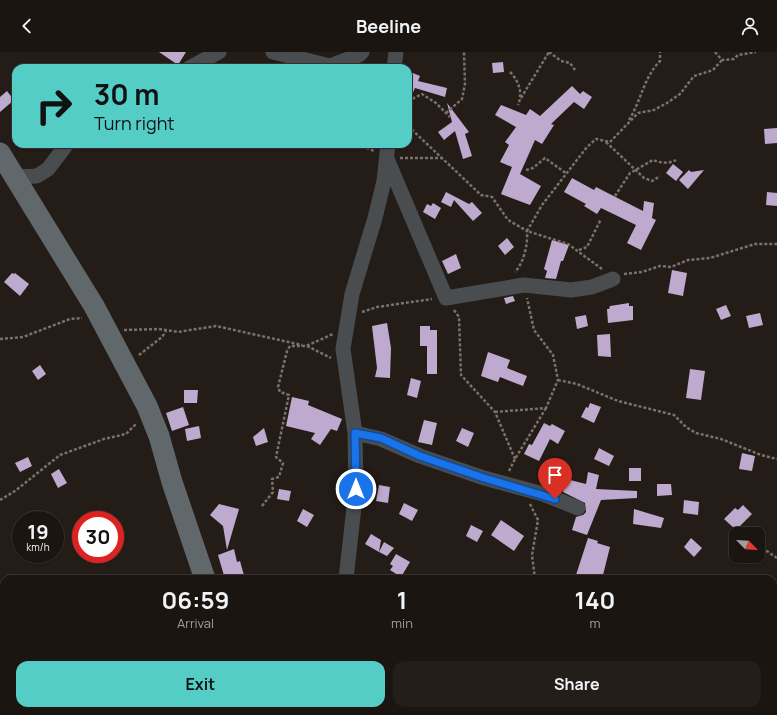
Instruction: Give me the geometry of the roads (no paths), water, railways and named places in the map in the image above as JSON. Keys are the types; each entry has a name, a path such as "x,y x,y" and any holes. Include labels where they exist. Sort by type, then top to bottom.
{"street":[{"path":"196,64 219,52"},
{"path":"273,52 322,64"},
{"path":"335,64 359,55 362,52"},
{"path":"394,64 396,52"},
{"path":"16,177 38,176 48,168 64,148"},
{"path":"388,151 446,298 524,285 571,290 592,288 613,278"},
{"path":"346,575 356,489 355,433 343,350 352,294 376,218 384,181 388,151"},
{"path":"0,153 105,325 147,406 159,436 172,482 204,575"},
{"path":"355,433 381,438 420,456 504,484 543,494 578,508"}]}
